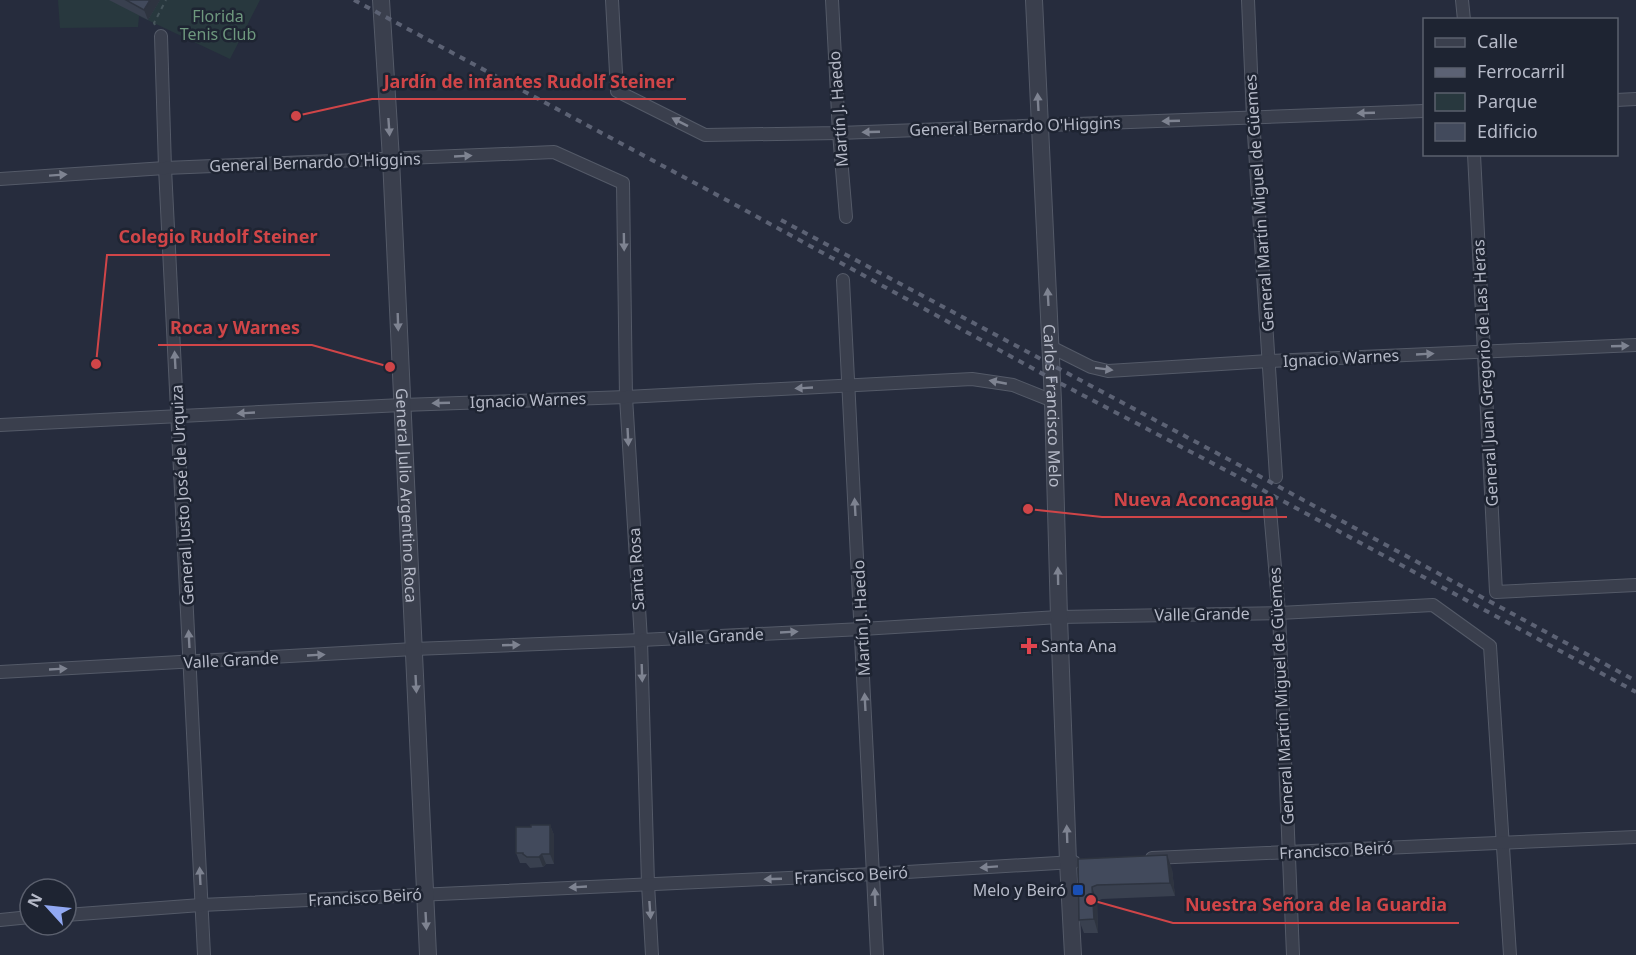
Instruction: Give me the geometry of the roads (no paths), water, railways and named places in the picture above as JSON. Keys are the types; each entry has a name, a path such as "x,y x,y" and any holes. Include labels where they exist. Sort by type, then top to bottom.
{"street":[{"name":"General Julio Argentino Roca","path":"381,0 391,159 428,955"},
{"name":"General Bernardo O'Higgins","path":"612,0 616,91 705,135 839,133 1423,111"},
{"name":"Martín J. Haedo","path":"832,0 846,217"},
{"name":"Carlos Francisco Melo","path":"1034,0 1051,347 1073,955"},
{"name":"General Martín Miguel de Güemes","path":"1248,0 1253,118 1276,477"},
{"path":"1462,0 1464,18"},
{"name":"General Justo José de Urquiza","path":"161,36 165,168 204,955"},
{"path":"1618,100 1636,99"},
{"name":"General Bernardo O'Higgins","path":"0,179 165,168 554,152 623,183"},
{"name":"General Juan Gregorio de Las Heras","path":"1474,156 1496,592 1636,585"},
{"name":"Santa Rosa","path":"623,183 626,397 640,640 652,955"},
{"name":"Martín J. Haedo","path":"843,280 877,955"},
{"name":"Ignacio Warnes","path":"1051,347 1091,367 1108,371 1269,361 1636,345"},
{"name":"Ignacio Warnes","path":"0,425 402,405 626,397 972,378 1013,386 1053,401"},
{"name":"General Martín Miguel de Güemes","path":"1270,510 1279,613 1293,955"},
{"name":"Valle Grande","path":"0,672 1059,617 1279,613 1433,605 1490,646 1504,842"},
{"name":"Francisco Beiró","path":"1138,859 1636,837"},
{"path":"1504,842 1510,955"},
{"name":"Francisco Beiró","path":"78,914 201,905 874,874 1091,861"},
{"path":"0,920 18,918"}],"railway":[{"path":"354,0 732,203 1052,379 1636,692"},
{"path":"781,220 1636,681"}],"place":[{"name":"Jardín de infantes Rudolf Steiner","path":"296,116"},
{"name":"Colegio Rudolf Steiner","path":"96,364"},
{"name":"Roca y Warnes","path":"390,367"},
{"name":"Nueva Aconcagua","path":"1028,509"},
{"name":"Santa Ana","path":"1029,646"},
{"name":"Melo y Beiró","path":"1078,890"},
{"name":"Nuestra Señora de la Guardia","path":"1091,900"}],"park label":[{"name":"Florida Tenis Club","path":"218,25"}]}
